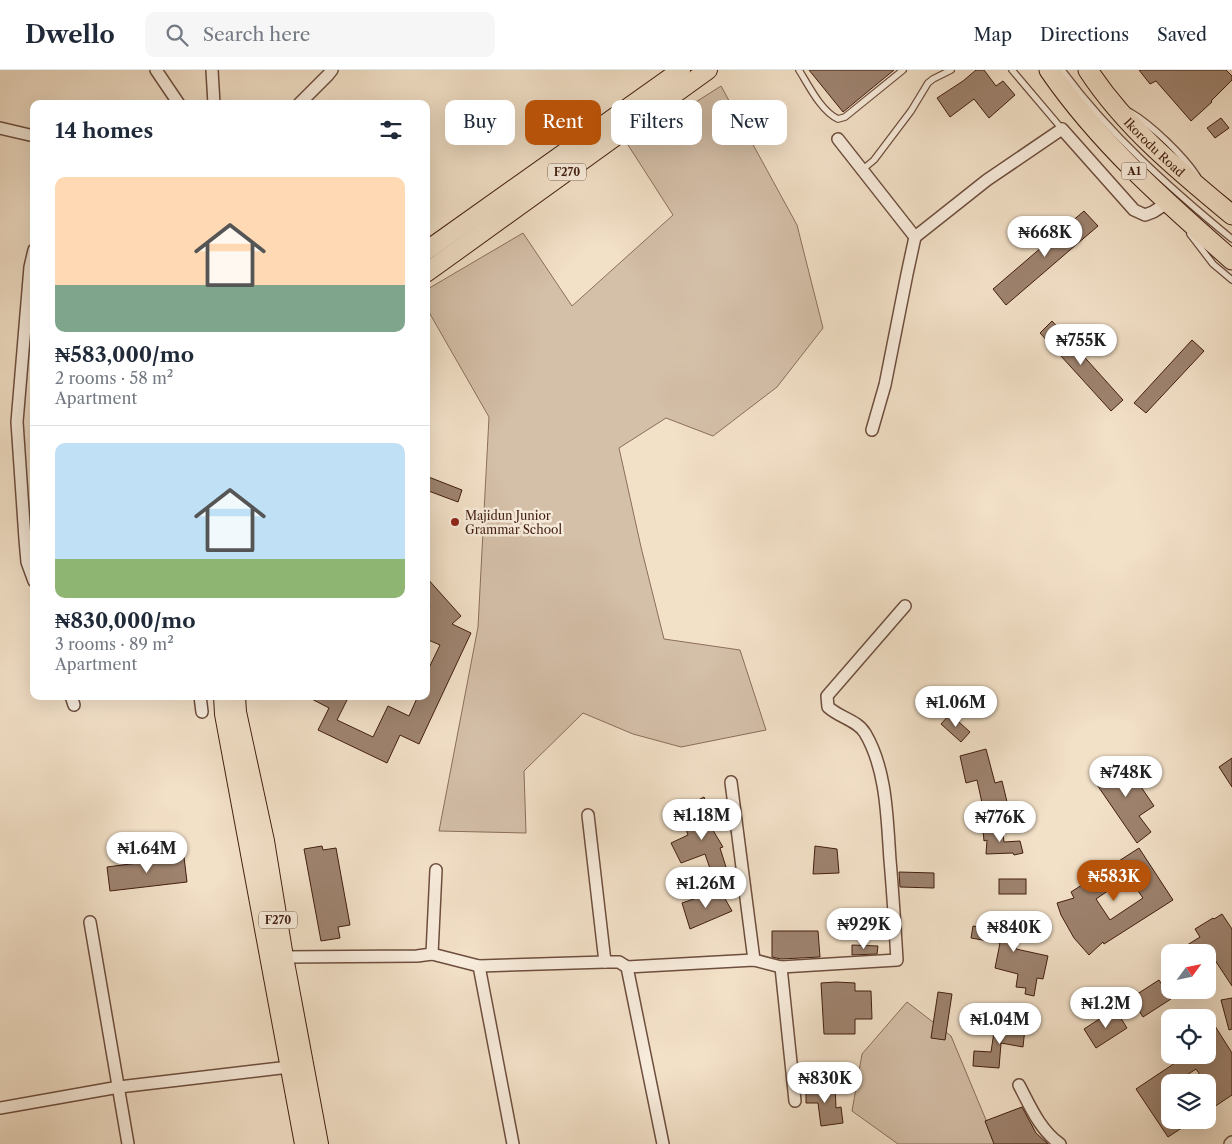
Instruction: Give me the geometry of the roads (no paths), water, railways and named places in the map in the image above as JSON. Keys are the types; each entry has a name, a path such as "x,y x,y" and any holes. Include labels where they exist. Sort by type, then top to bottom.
{"highway":[{"name":"A1","path":"1049,70 1100,135 1169,205 1232,260"},
{"name":"Ikorodu Road","path":"1088,70 1113,104 1162,155 1232,215"}],"main road":[{"name":"F270","path":"430,248 680,70"},
{"name":"F270","path":"430,270 708,70"},
{"name":"F270","path":"223,700 224,714 284,956 319,1144"},
{"name":"F270","path":"236,700 289,1067 304,1144"}],"street":[{"path":"156,70 176,100"},
{"path":"212,70 214,100"},
{"path":"303,100 332,70"},
{"path":"0,128 30,135"},
{"path":"872,430 885,385 906,274 916,236 987,180 1039,147 1062,129 1134,210 1145,215 1169,205"},
{"path":"838,139 916,236"},
{"path":"30,267 17,422 25,540 30,568"},
{"path":"284,956 417,956 432,954 479,966 619,962 627,967 754,960 781,967 897,960 886,798 879,770 865,733 856,723 835,713 828,707 827,696 904,606"},
{"path":"200,700 202,712"},
{"path":"731,782 754,960"},
{"path":"588,815 605,962"},
{"path":"432,954 436,870"},
{"path":"90,922 128,1144"},
{"path":"479,966 513,1144"},
{"path":"627,967 663,1144"},
{"path":"781,967 795,1101"},
{"path":"0,1108 119,1086 289,1067"},
{"path":"1019,1086 1037,1119 1060,1144"}],"lane":[{"path":"799,70 825,108 832,116 838,119 845,117 903,70"},
{"path":"862,170 874,160 911,111 928,83 952,70"},
{"path":"1012,70 1062,129"},
{"path":"1062,70 1100,118 1140,158 1180,196 1232,239"},
{"path":"1169,205 1213,264 1232,280"}],"place":[{"name":"Majidun Junior Grammar School","path":"455,522"}]}
